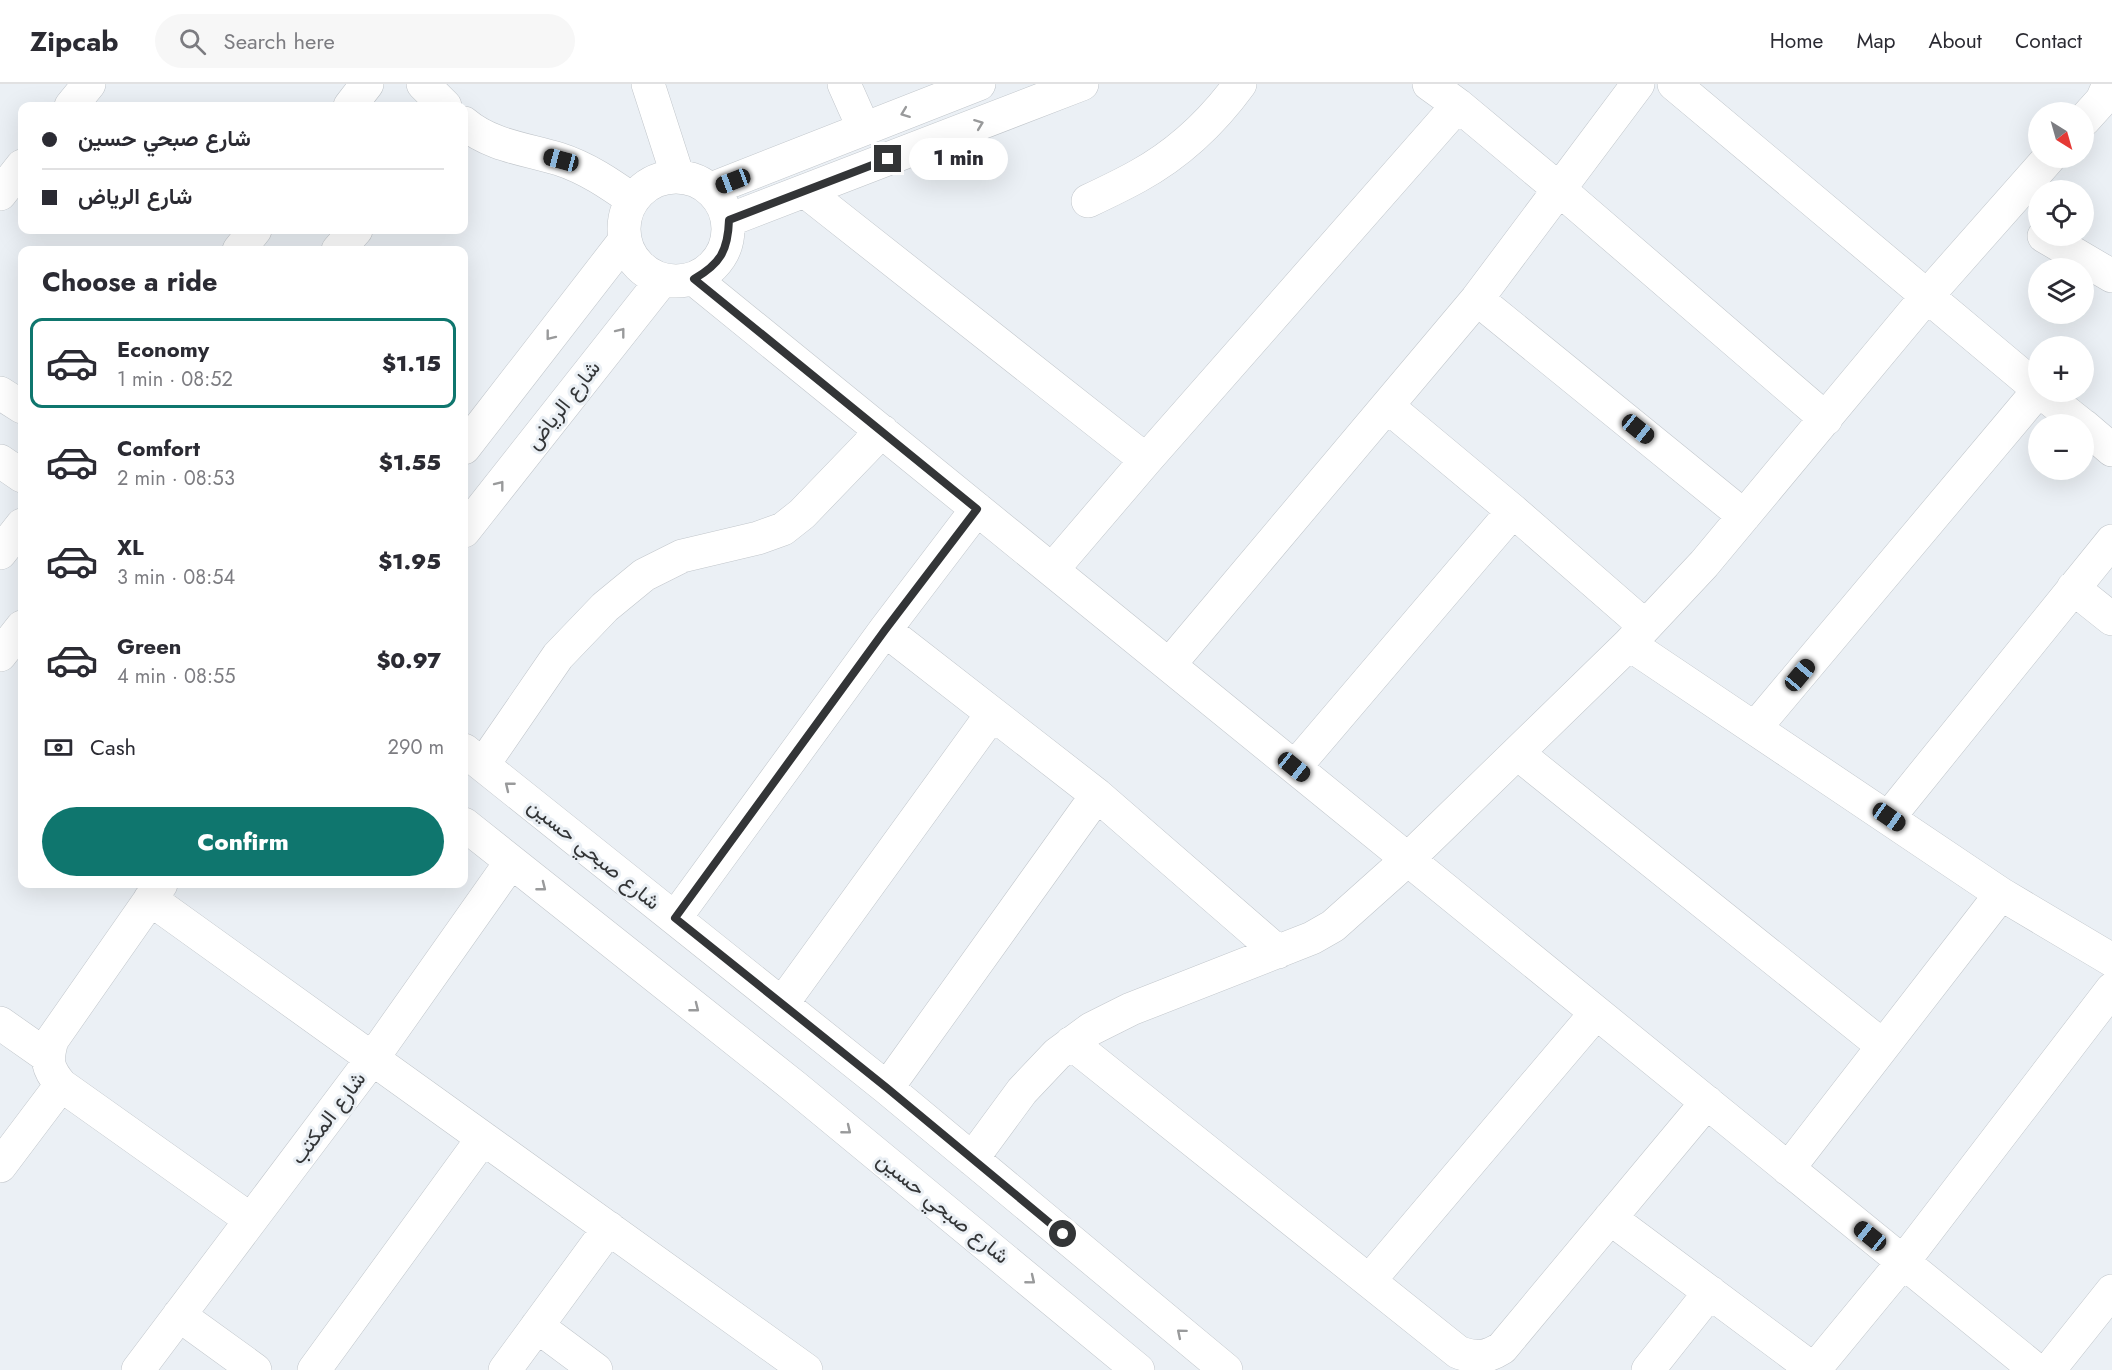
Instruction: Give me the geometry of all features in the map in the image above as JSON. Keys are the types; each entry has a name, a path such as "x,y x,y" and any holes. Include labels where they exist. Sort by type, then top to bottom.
{"street":[{"path":"74,102 89,84"},
{"path":"353,102 367,84"},
{"path":"423,84 441,102"},
{"path":"648,84 678,177"},
{"path":"844,84 864,129"},
{"path":"711,189 979,84"},
{"path":"729,220 805,191 1031,93 1082,84"},
{"path":"1088,201 1139,176 1186,143 1226,103 1240,84"},
{"path":"1429,84 1458,105 1560,190 1826,419"},
{"path":"1169,665 1478,299 1638,84"},
{"path":"1674,84 2028,381"},
{"path":"2094,109 2102,100 2109,84"},
{"path":"1052,570 1458,105"},
{"path":"468,127 493,141 561,160 598,176 633,200"},
{"path":"972,1159 1022,1091 1057,1054 1091,1029 1131,1009 1278,952 1334,926 1408,859 1637,635 1704,564 1927,296 2040,168"},
{"path":"0,194 18,171"},
{"path":"678,177 696,180 711,189 722,203 729,220 728,239 722,256 710,270 694,279 678,282 662,280 645,272 632,257 625,240 624,226 633,200 645,187 661,179 678,177"},
{"path":"805,191 1146,460"},
{"path":"2002,210 2028,226"},
{"path":"242,246 252,234"},
{"path":"342,246 352,234"},
{"path":"468,443 625,240"},
{"path":"2061,246 2112,276"},
{"path":"694,279 2036,1370"},
{"name":"شارع الرياض","path":"468,526 662,280"},
{"path":"1478,299 1744,516"},
{"path":"0,393 18,404"},
{"path":"1755,728 2031,402"},
{"path":"2054,402 2068,414"},
{"path":"1388,406 1513,511 1637,635 1755,728 2001,894 2112,960"},
{"path":"473,758 558,656 605,607 644,575 682,556 758,538 783,529 802,514 882,432"},
{"path":"2094,435 2112,450"},
{"path":"0,461 18,473"},
{"path":"675,918 885,630 977,509"},
{"path":"1294,767 1513,511"},
{"path":"0,553 18,530"},
{"path":"1889,817 2112,541"},
{"path":"2073,588 2112,619"},
{"path":"885,630 1097,795 1278,952"},
{"path":"0,655 18,632"},
{"path":"782,1004 992,714"},
{"path":"1516,753 1883,1046"},
{"name":"شارع صبحي حسين","path":"473,758 887,1088 1226,1370"},
{"path":"887,1088 1097,795"},
{"name":"شارع صبحي حسين","path":"468,827 795,1087 1138,1370"},
{"name":"شارع المكتب","path":"138,1370 372,1059 511,862"},
{"path":"251,1220 61,1085 51,1072 47,1056 52,1040 155,891 372,1059 806,1370"},
{"path":"1788,1169 2001,894"},
{"path":"1610,1218 1814,1370 1903,1262 2112,990"},
{"path":"1369,1281 1596,1012"},
{"path":"0,1023 47,1056"},
{"path":"1071,1043 1458,1352 1480,1358 1491,1355 1502,1348 1707,1102"},
{"path":"0,1166 61,1085"},
{"path":"314,1370 483,1137"},
{"path":"505,1370 609,1228"},
{"path":"2049,1370 2112,1291"},
{"path":"1648,1370 1710,1292"},
{"path":"179,1315 255,1370"},
{"path":"537,1326 596,1370"}],"route":[{"path":"888,159 729,220 728,239 722,256 710,270 694,279 977,509 885,630 675,918 887,1088 1063,1234"}]}
